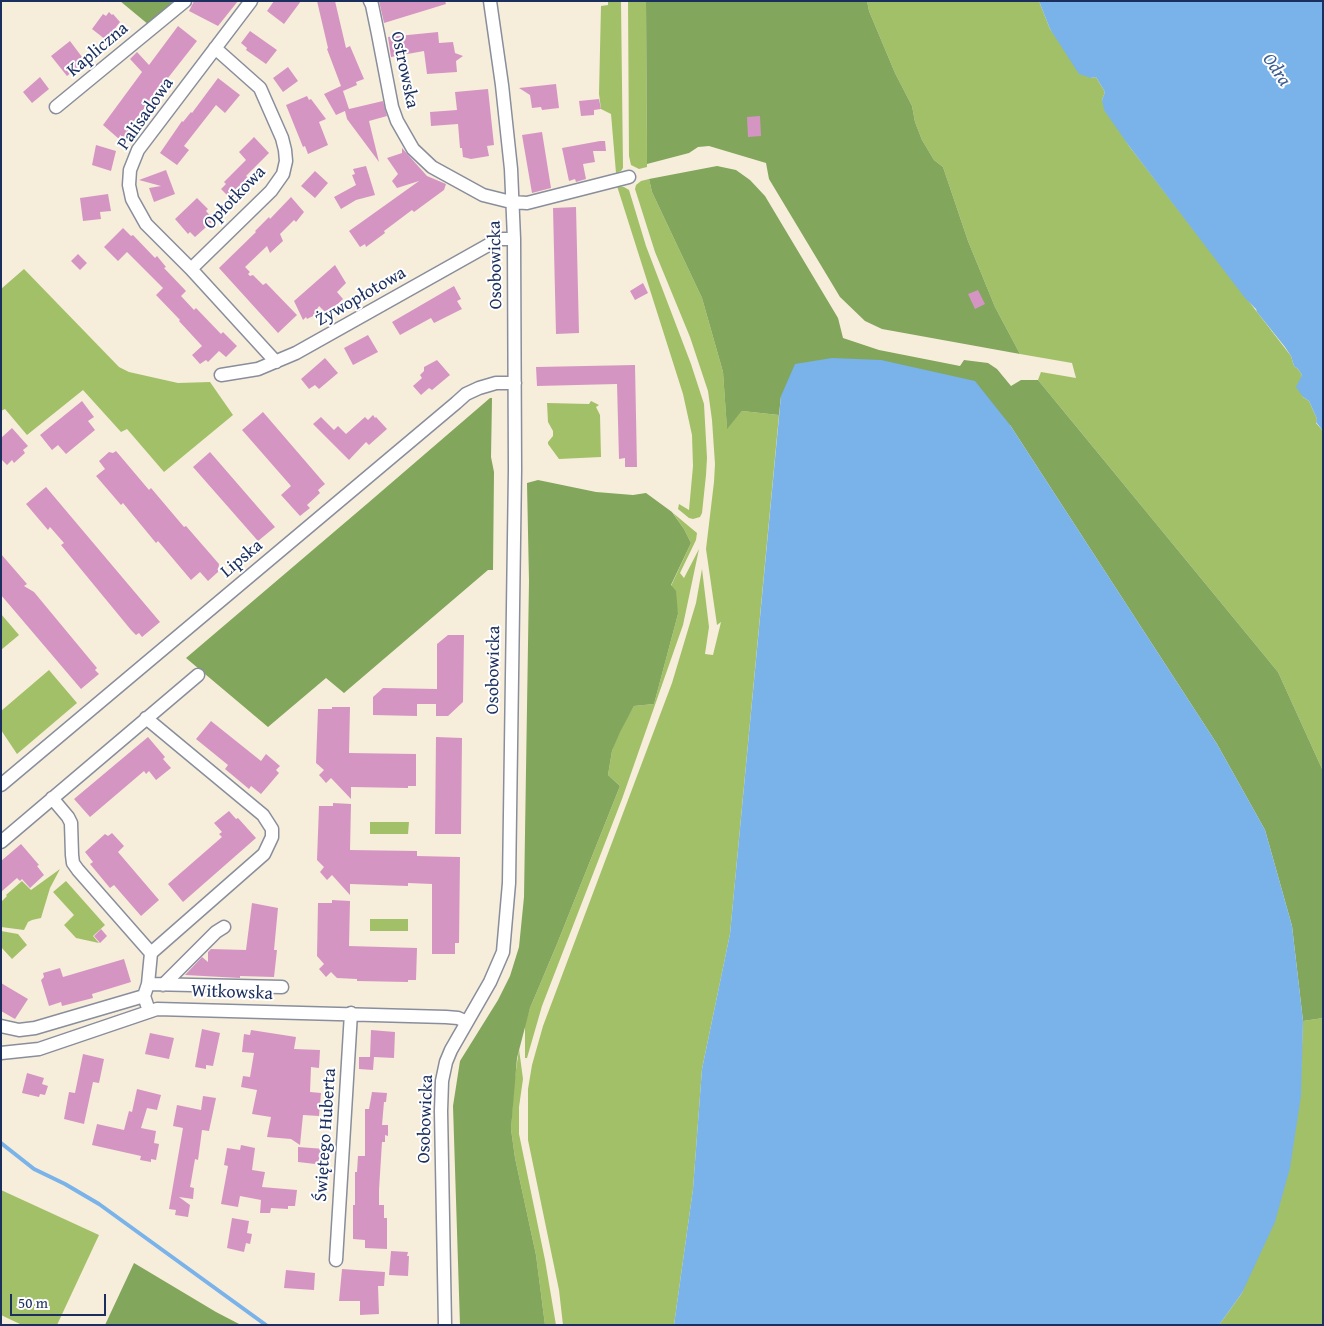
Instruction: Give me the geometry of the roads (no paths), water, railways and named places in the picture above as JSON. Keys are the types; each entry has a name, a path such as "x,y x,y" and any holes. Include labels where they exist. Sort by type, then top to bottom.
{"street":[{"name":"Kapliczna","path":"56,107 185,1"},
{"name":"Palisadowa","path":"251,1 138,150 128,177 132,199 146,224 276,362"},
{"name":"Ostrowska","path":"370,1 392,107 407,141 422,159 442,173 483,195 511,202 533,202 629,177"},
{"name":"Osobowicka","path":"445,1325 442,1081 449,1056 498,966 503,952 508,915 516,470 514,239 502,84 490,1"},
{"name":"Opłotkowa","path":"190,269 271,191 282,174 286,161 286,150 282,138 260,88 215,48"},
{"name":"Żywopłotowa","path":"221,376 258,369 296,353 499,239 514,239"},
{"name":"Lipska","path":"1,785 466,394 496,383 515,383"},
{"path":"1,842 198,674"},
{"path":"146,718 263,815 272,830 272,837 264,854 151,953 146,990 149,1011"},
{"path":"52,798 71,823 73,863 151,953"},
{"path":"162,985 216,932 224,927"},
{"path":"1,1026 19,1030 34,1028 162,985 282,987"},
{"name":"Witkowska","path":"1,1053 39,1049 157,1009 351,1013 446,1017 458,1018 467,1022"},
{"name":"Świętego Huberta","path":"336,1260 351,1013"}],"water":[{"name":"Odra","path":"1039,1 1323,1 1323,431 1316,422 1317,419 1309,401 1303,397 1296,387 1302,375 1294,366 1291,356 1129,146 1104,110 1102,100 1105,92 1096,77 1091,78 1079,74 1050,29"},
{"path":"832,358 881,360 975,381 1010,425 1217,744 1265,830 1292,926 1303,1021 1301,1096 1290,1168 1275,1222 1242,1293 1219,1325 674,1325 693,1189 702,1069 730,934 781,396 795,364"}],"waterway":[{"path":"1,1143 34,1169 99,1204 266,1325"}]}
